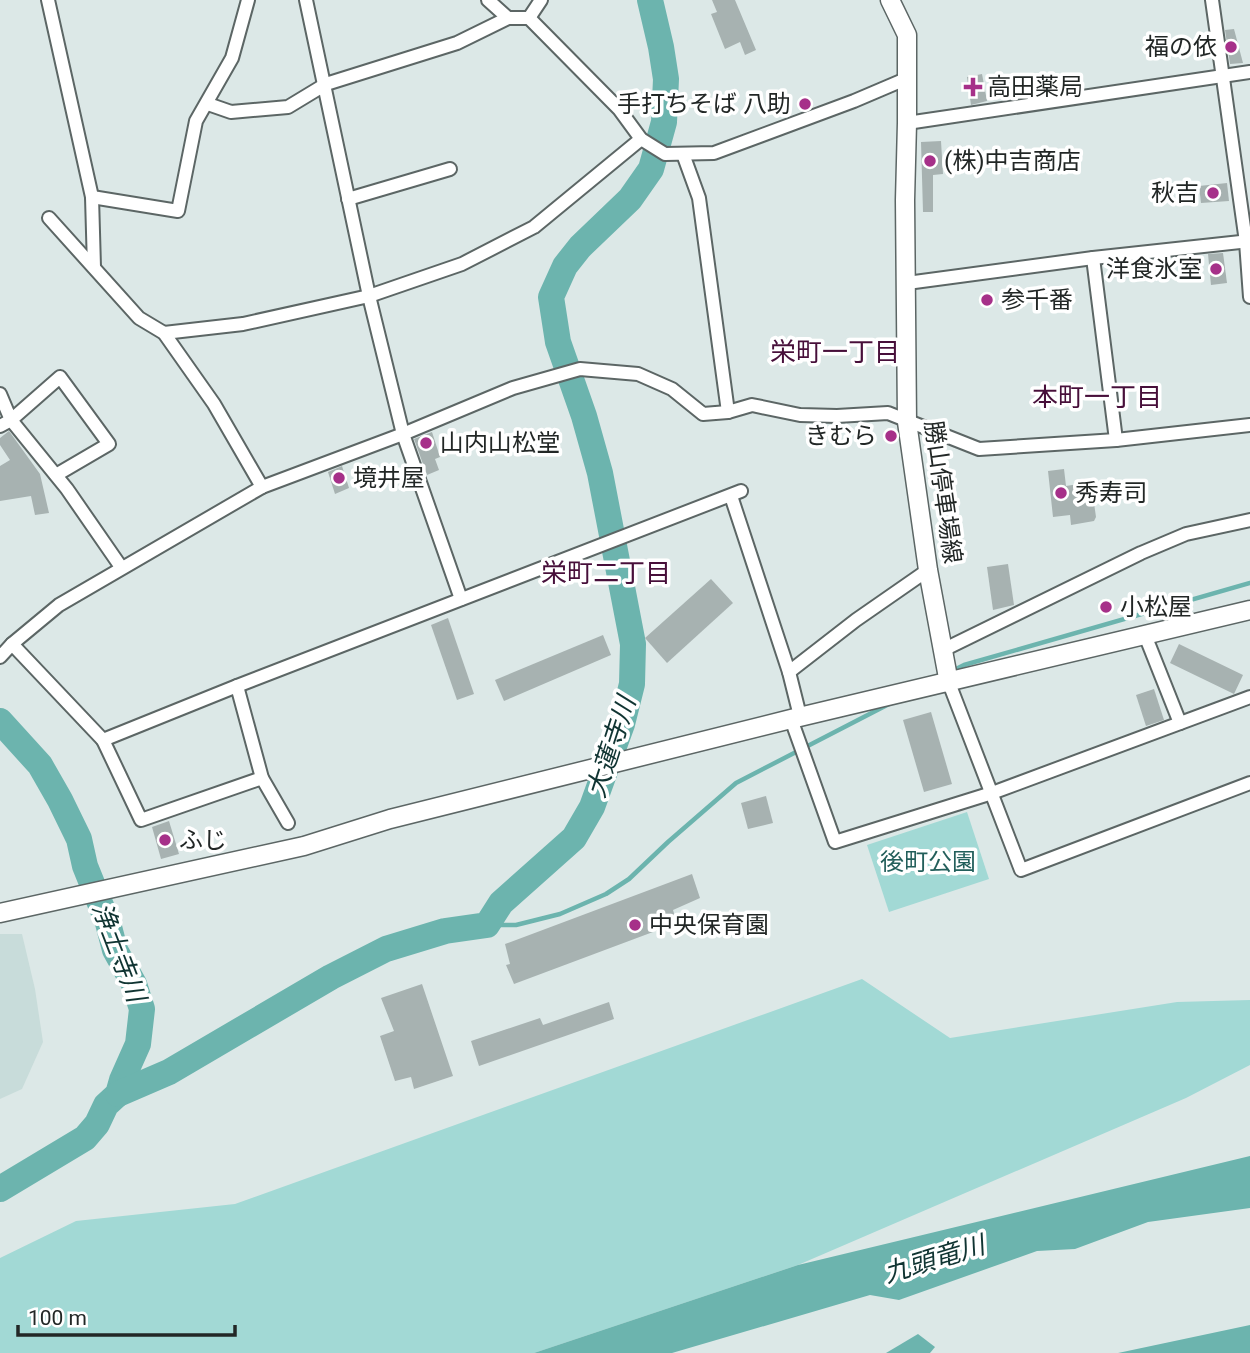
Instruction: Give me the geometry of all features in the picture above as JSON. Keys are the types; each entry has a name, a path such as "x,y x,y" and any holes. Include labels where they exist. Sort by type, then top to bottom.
{"main road":[{"name":"勝山停車場線","path":"890,0 907,35 907,422 928,570 948,683"},
{"path":"0,913 139,880 304,846 390,819 795,718 1250,610"}],"street":[{"path":"48,0 92,197 94,267"},
{"path":"92,197 178,211 196,121 232,58 248,0"},
{"path":"306,0 369,296 403,434 461,599"},
{"path":"488,0 508,18"},
{"path":"529,18 541,0"},
{"path":"1212,0 1248,242 1250,297"},
{"path":"208,104 231,112 288,107 326,84 457,43 508,18 529,18 619,109 641,139 665,154 714,153 855,102 908,78"},
{"path":"908,123 1250,72"},
{"path":"164,333 243,324 369,296 462,264 534,227 641,139"},
{"path":"683,154 699,198 728,412"},
{"path":"348,199 450,169"},
{"path":"49,218 139,317 164,333 214,404 262,488"},
{"path":"907,283 1093,258 1248,242"},
{"path":"1093,258 1116,440"},
{"path":"262,778 141,820 103,740 6,651 59,605 262,488 513,388 580,369 638,374 672,389 703,414 728,412 752,405 800,415 888,413 979,449 1116,440 1250,425"},
{"path":"5,423 60,377 109,444 56,475"},
{"path":"0,394 5,423 56,475 121,567"},
{"path":"103,740 736,494 789,672 795,718 835,842 992,793 1250,697"},
{"path":"943,650 1164,543 1186,534 1250,520"},
{"path":"789,672 856,620 928,570"},
{"path":"1145,635 1180,723"},
{"path":"948,683 1021,870 1250,783"},
{"path":"237,686 262,778 288,823"}],"shaded area":[{"path":"0,934 22,934 35,989 43,1042 22,1089 0,1099"}],"green space":[{"name":"後町公園","path":"967,812 989,879 889,912 867,845"},
{"path":"862,979 950,1038 1177,1002 1250,1000 1250,1065 1186,1098 798,1265 534,1353 0,1353 0,1258 76,1221 235,1204"}],"water":[{"name":"九頭竜川","path":"1250,1156 1250,1208 1148,1222 1075,1249 1037,1251 899,1300 870,1295 672,1353 534,1353 798,1265"},
{"path":"1250,1325 1250,1353 1118,1353"},
{"path":"918,1334 935,1347 930,1353 886,1353"}],"building":[{"path":"712,0 735,0 756,50 745,55 740,42 725,49 711,14 717,12"},
{"path":"1234,29 1243,63 1230,64 1225,30"},
{"path":"982,74 987,101 971,105 967,77"},
{"path":"941,141 943,174 933,175 933,212 923,212 921,142"},
{"path":"1227,183 1229,201 1201,203 1199,186"},
{"path":"1223,253 1227,283 1211,285 1208,254"},
{"path":"9,431 40,474 49,513 35,515 31,496 0,501 0,466 10,460 0,445 0,438"},
{"path":"432,432 440,457 435,459 439,470 427,475 414,439"},
{"path":"342,466 349,488 335,494 328,472"},
{"path":"1064,469 1066,486 1091,482 1096,517 1094,521 1071,525 1070,515 1053,517 1048,471"},
{"path":"1008,564 1014,605 993,610 987,567"},
{"path":"711,579 733,603 667,663 645,638"},
{"path":"448,618 474,694 457,700 431,625"},
{"path":"603,635 611,655 504,701 495,680"},
{"path":"1179,644 1243,675 1234,694 1170,663"},
{"path":"1154,689 1164,720 1146,726 1136,695"},
{"path":"931,712 952,784 924,792 903,720"},
{"path":"766,796 773,823 748,829 741,803"},
{"path":"169,821 179,854 161,859 152,827"},
{"path":"692,874 700,898 673,910 677,923 514,984 506,965 510,964 505,944"},
{"path":"422,984 453,1076 414,1089 411,1077 395,1081 380,1036 394,1031 381,998"},
{"path":"609,1002 614,1019 479,1066 471,1041 540,1018 543,1025"}],"waterway":[{"name":"大蓮寺川","path":"118,1094 169,1072 331,977 386,949 445,931 487,925 501,903 574,838 592,807 622,724 632,684 633,644 600,473 584,416 558,342 551,297 565,266 580,247 630,199 651,169 664,122 666,79 650,0"},
{"path":"952,671 964,665 1250,583"},
{"path":"487,925 516,925 560,914 606,894 629,879 736,783 889,704"},
{"name":"浄土寺川","path":"0,721 40,765 60,800 79,839 85,866 108,923 115,950 134,984 142,1009 138,1044 118,1094 106,1105 97,1124 85,1138 0,1189"}],"place":[{"name":"福の依","path":"1231,47"},
{"name":"高田薬局","path":"973,87"},
{"name":"手打ちそば 八助","path":"805,104"},
{"name":"(株)中吉商店","path":"930,161"},
{"name":"秋吉","path":"1213,193"},
{"name":"洋食氷室","path":"1216,269"},
{"name":"参千番","path":"987,300"},
{"name":"きむら","path":"891,436"},
{"name":"山内山松堂","path":"426,443"},
{"name":"境井屋","path":"339,478"},
{"name":"秀寿司","path":"1061,493"},
{"name":"小松屋","path":"1106,607"},
{"name":"ふじ","path":"165,840"},
{"name":"中央保育園","path":"635,925"}],"district":[{"name":"栄町一丁目","path":"835,352"},
{"name":"本町一丁目","path":"1097,397"},
{"name":"栄町二丁目","path":"606,573"}]}
